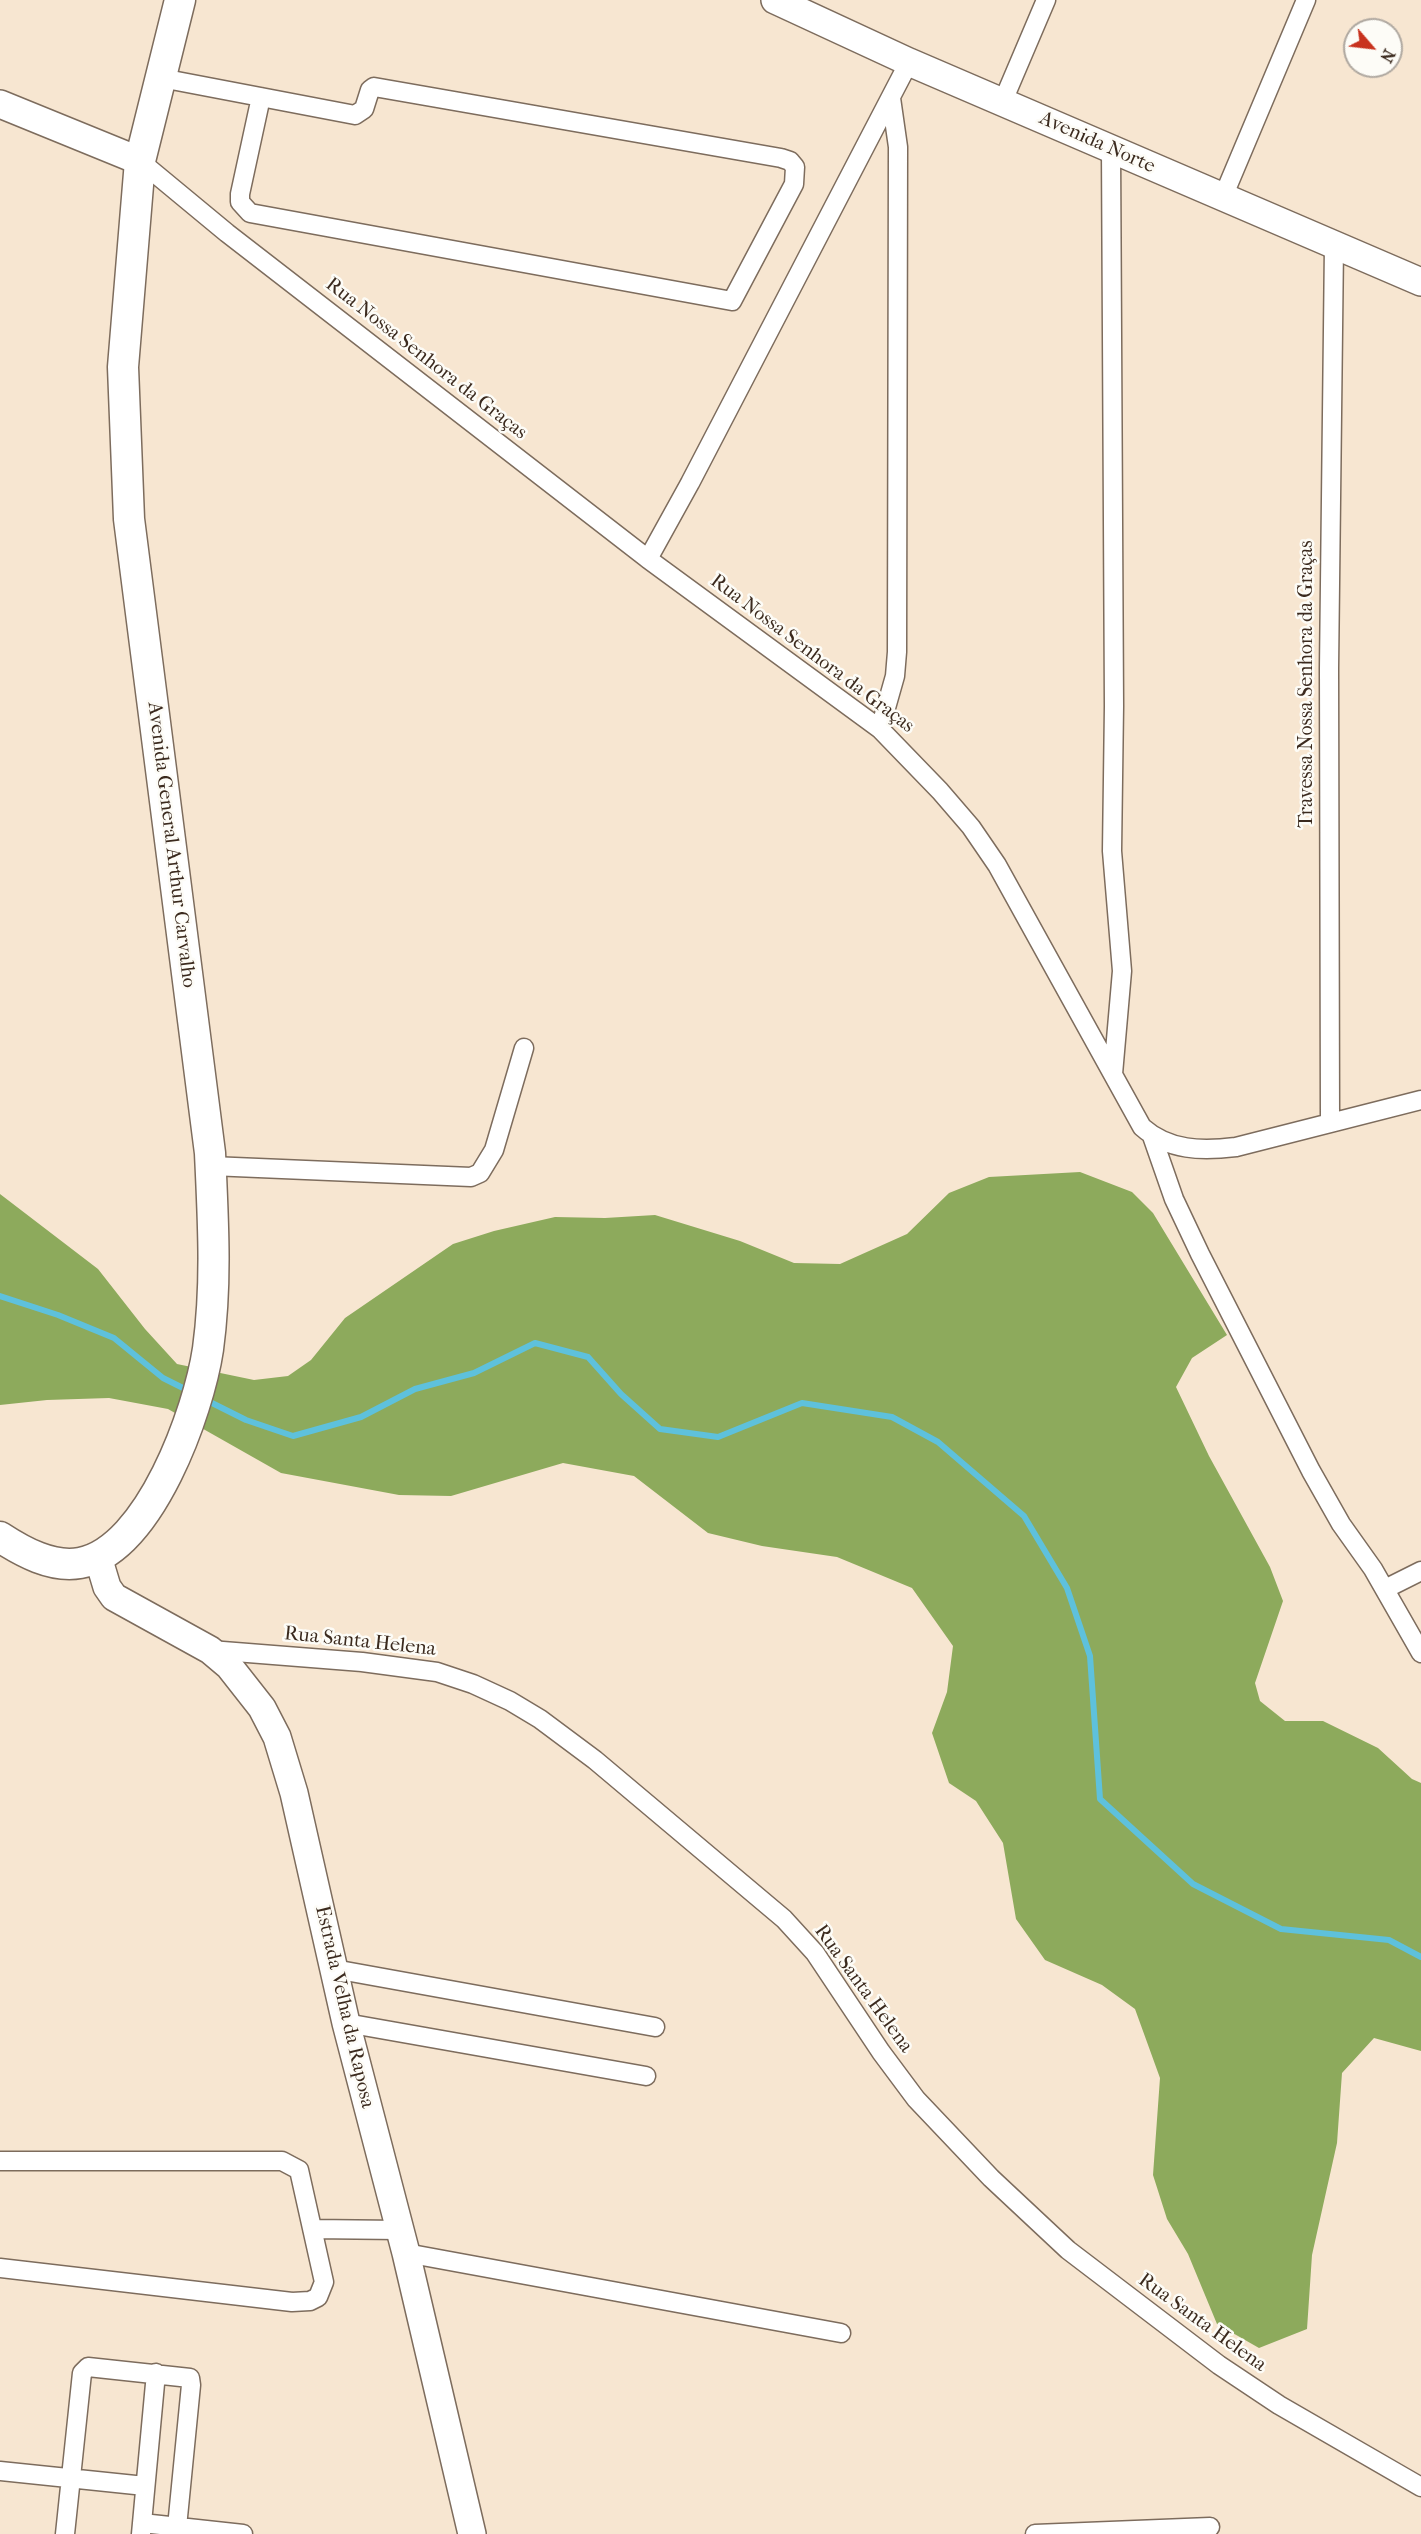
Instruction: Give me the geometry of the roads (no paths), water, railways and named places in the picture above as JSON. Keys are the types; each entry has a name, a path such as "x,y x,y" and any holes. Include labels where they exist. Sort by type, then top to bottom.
{"main road":[{"name":"Avenida General Arthur Carvalho","path":"0,1537 38,1557 60,1563 80,1563 98,1557 114,1546 134,1526 172,1464 197,1397 208,1350 215,1249 211,1166 129,519 123,367 140,161 180,0"}],"street":[{"path":"1003,101 1046,0"},
{"path":"1223,197 1306,0"},
{"name":"Avenida Norte","path":"782,2 909,62 1421,282"},
{"path":"648,559 909,62"},
{"path":"161,78 261,97 355,115 364,109 369,90 374,87 781,158 790,161 796,175 794,184 732,301 250,213 240,202 240,194 261,97"},
{"path":"880,729 895,676 897,652 898,147 891,98"},
{"path":"0,104 140,161"},
{"path":"1111,149 1114,706 1112,851 1122,971 1113,1074"},
{"name":"Rua Nossa Senhora da Graças","path":"140,161 227,233 648,559 880,729 940,790 997,865 1142,1127 1152,1136"},
{"name":"Travessa Nossa Senhora da Graças","path":"1330,1122 1329,668 1334,245"},
{"path":"211,1166 471,1177 480,1173 494,1150 524,1048"},
{"path":"1152,1136 1185,1148 1207,1150 1236,1147 1421,1100"},
{"path":"1152,1136 1174,1199 1300,1450 1341,1524 1384,1589 1421,1653"},
{"name":"Estrada Velha da Raposa","path":"98,1557 107,1587 114,1598 210,1650 247,1685 277,1737 294,1793 346,2023 403,2241 472,2534"},
{"path":"1384,1589 1421,1571"},
{"name":"Rua Santa Helena","path":"210,1650 374,1663 437,1672 473,1684 510,1701 540,1719 595,1760 783,1920 815,1953 880,2052 916,2099 991,2178 1068,2250 1219,2365 1288,2411 1421,2487"},
{"path":"334,1969 655,2026"},
{"path":"346,2023 646,2076"},
{"path":"0,2161 282,2161 299,2170 324,2282 318,2297 309,2301 292,2302 0,2268"},
{"path":"312,2229 403,2241 841,2333"},
{"path":"65,2534 83,2370 88,2367 186,2376 191,2381 177,2527"},
{"path":"156,2373 141,2528 177,2527 243,2534"},
{"path":"0,2471 145,2486"},
{"path":"1035,2534 1210,2527"}],"waterway":[{"path":"0,1296 58,1315 114,1338 163,1378 189,1391"},
{"path":"204,1399 246,1420 293,1436 361,1417 415,1389 474,1373 535,1343 588,1357 621,1394 660,1429 718,1437 802,1403 892,1417 938,1442 1024,1516 1067,1588 1090,1656 1100,1799 1193,1884 1281,1929 1389,1940 1421,1957"}]}
